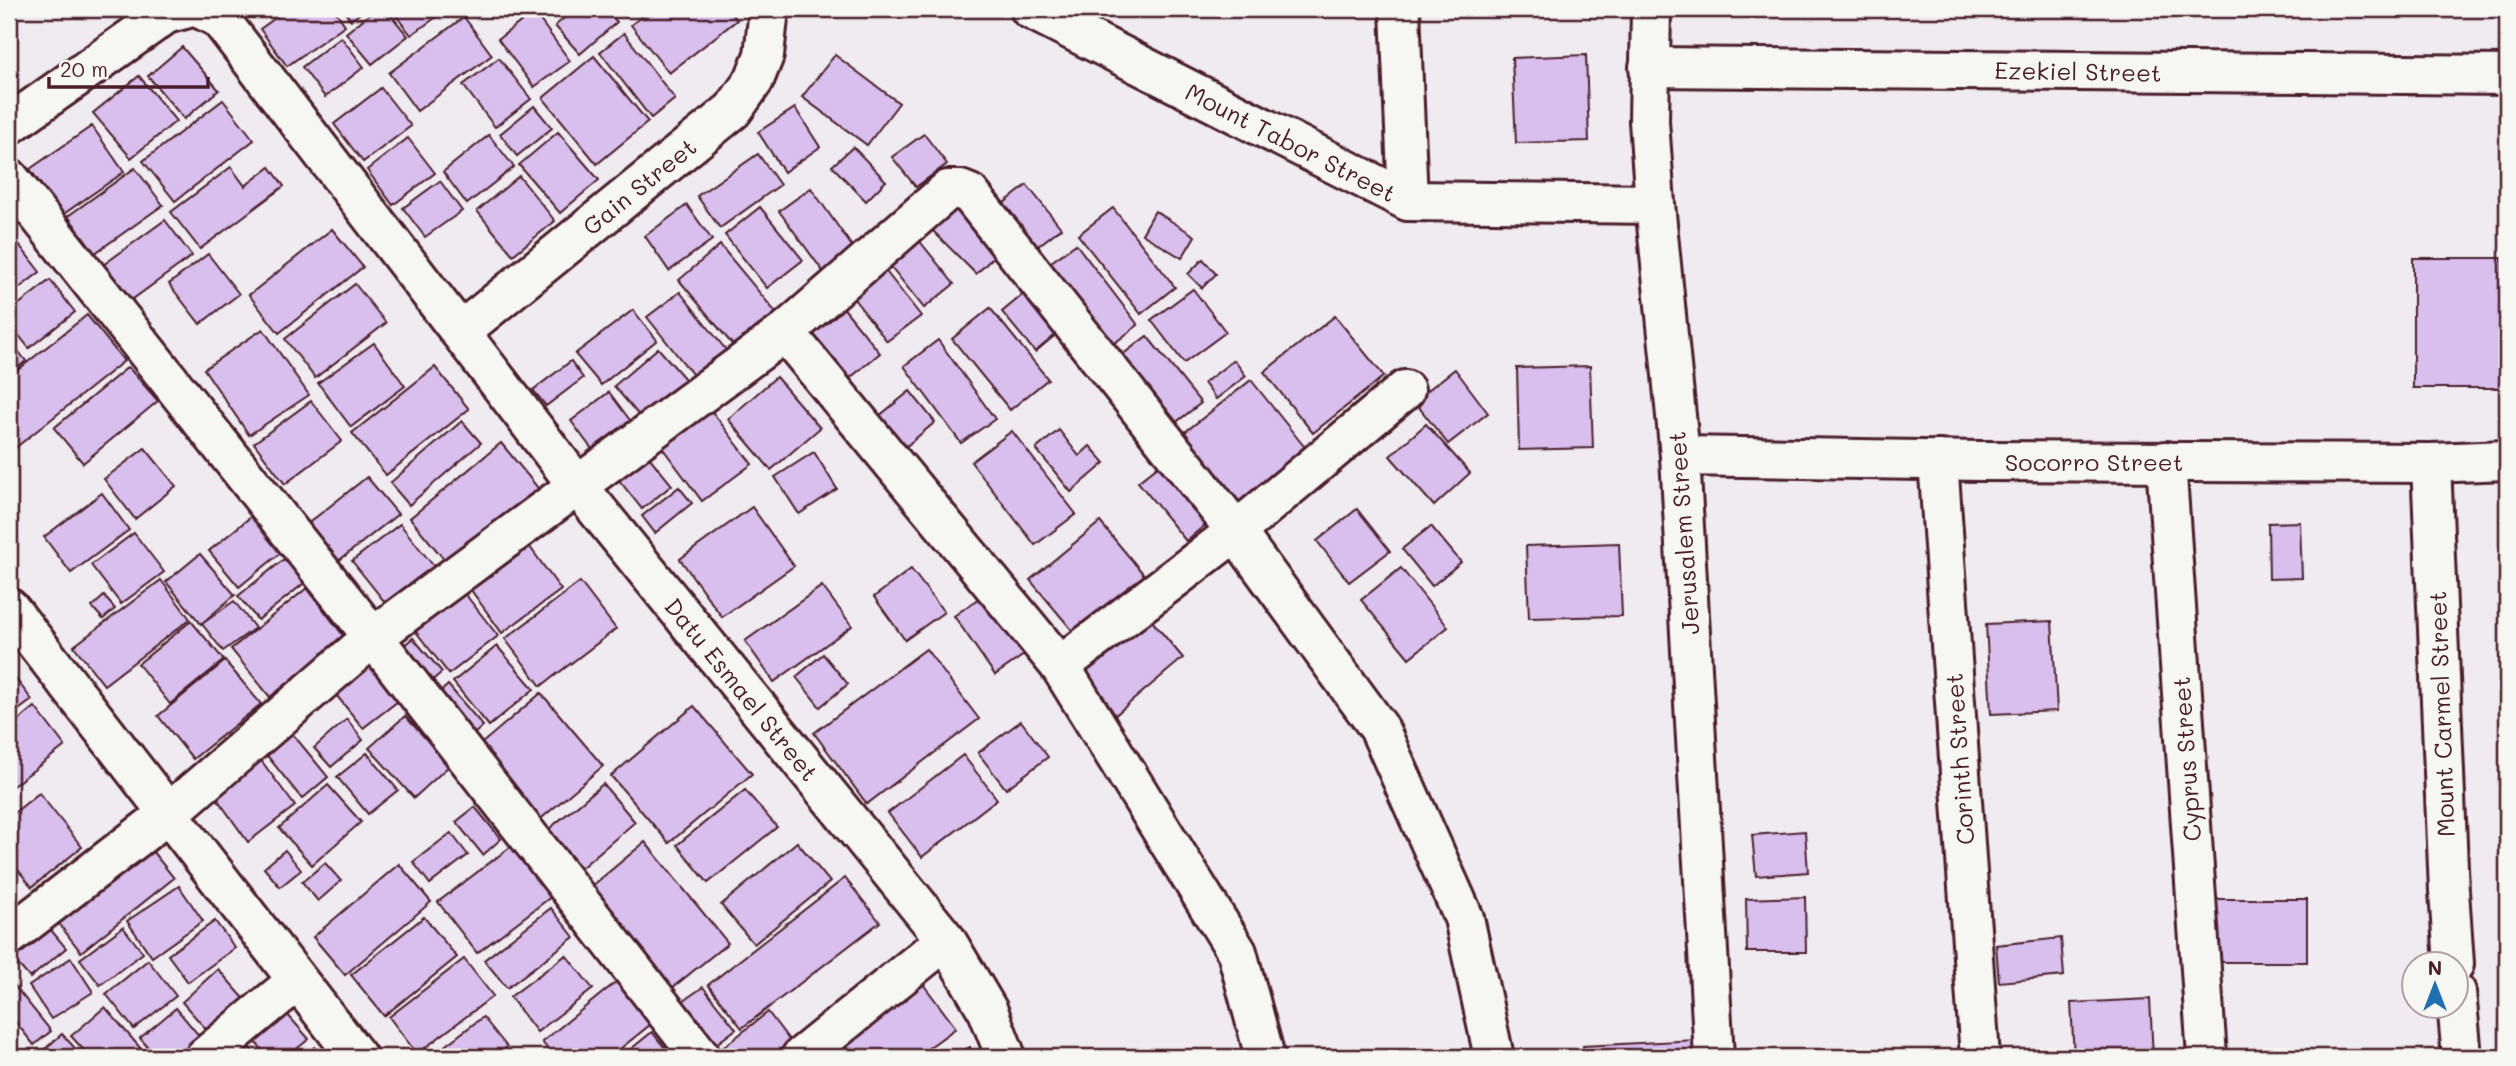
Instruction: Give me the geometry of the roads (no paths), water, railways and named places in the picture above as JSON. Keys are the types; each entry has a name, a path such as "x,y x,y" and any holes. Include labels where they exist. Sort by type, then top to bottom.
{"street":[{"path":"9,125 166,14 185,9"},
{"name":"Datu Esmael Street","path":"201,9 219,18 577,485 946,940 988,1011 1006,1057"},
{"name":"Gain Street","path":"460,332 733,110 754,80 764,55 769,9"},
{"name":"Mount Tabor Street","path":"1030,9 1408,201 1655,204"},
{"path":"1400,9 1408,201"},
{"name":"Jerusalem Street","path":"1651,9 1650,121 1655,204 1680,456 1714,1057"},
{"name":"Ezekiel Street","path":"1650,67 2507,75"},
{"path":"9,178 701,1057"},
{"path":"9,936 169,813 373,637 785,332 948,190 960,190 970,194 1235,532 1379,728 1464,918 1494,1057"},
{"path":"785,332 1060,666 1237,951 1265,1057"},
{"path":"1060,666 1235,532 1405,390"},
{"name":"Socorro Street","path":"1680,456 2431,464 2507,460"},
{"name":"Corinth Street","path":"1938,460 1980,1057"},
{"name":"Cyprus Street","path":"2166,461 2207,1057"},
{"name":"Mount Carmel Street","path":"2431,464 2453,950"},
{"path":"15,628 169,813 357,1057"},
{"path":"800,1057 946,940"},
{"path":"205,1057 296,981"},
{"path":"2459,1020 2462,1057"}]}
